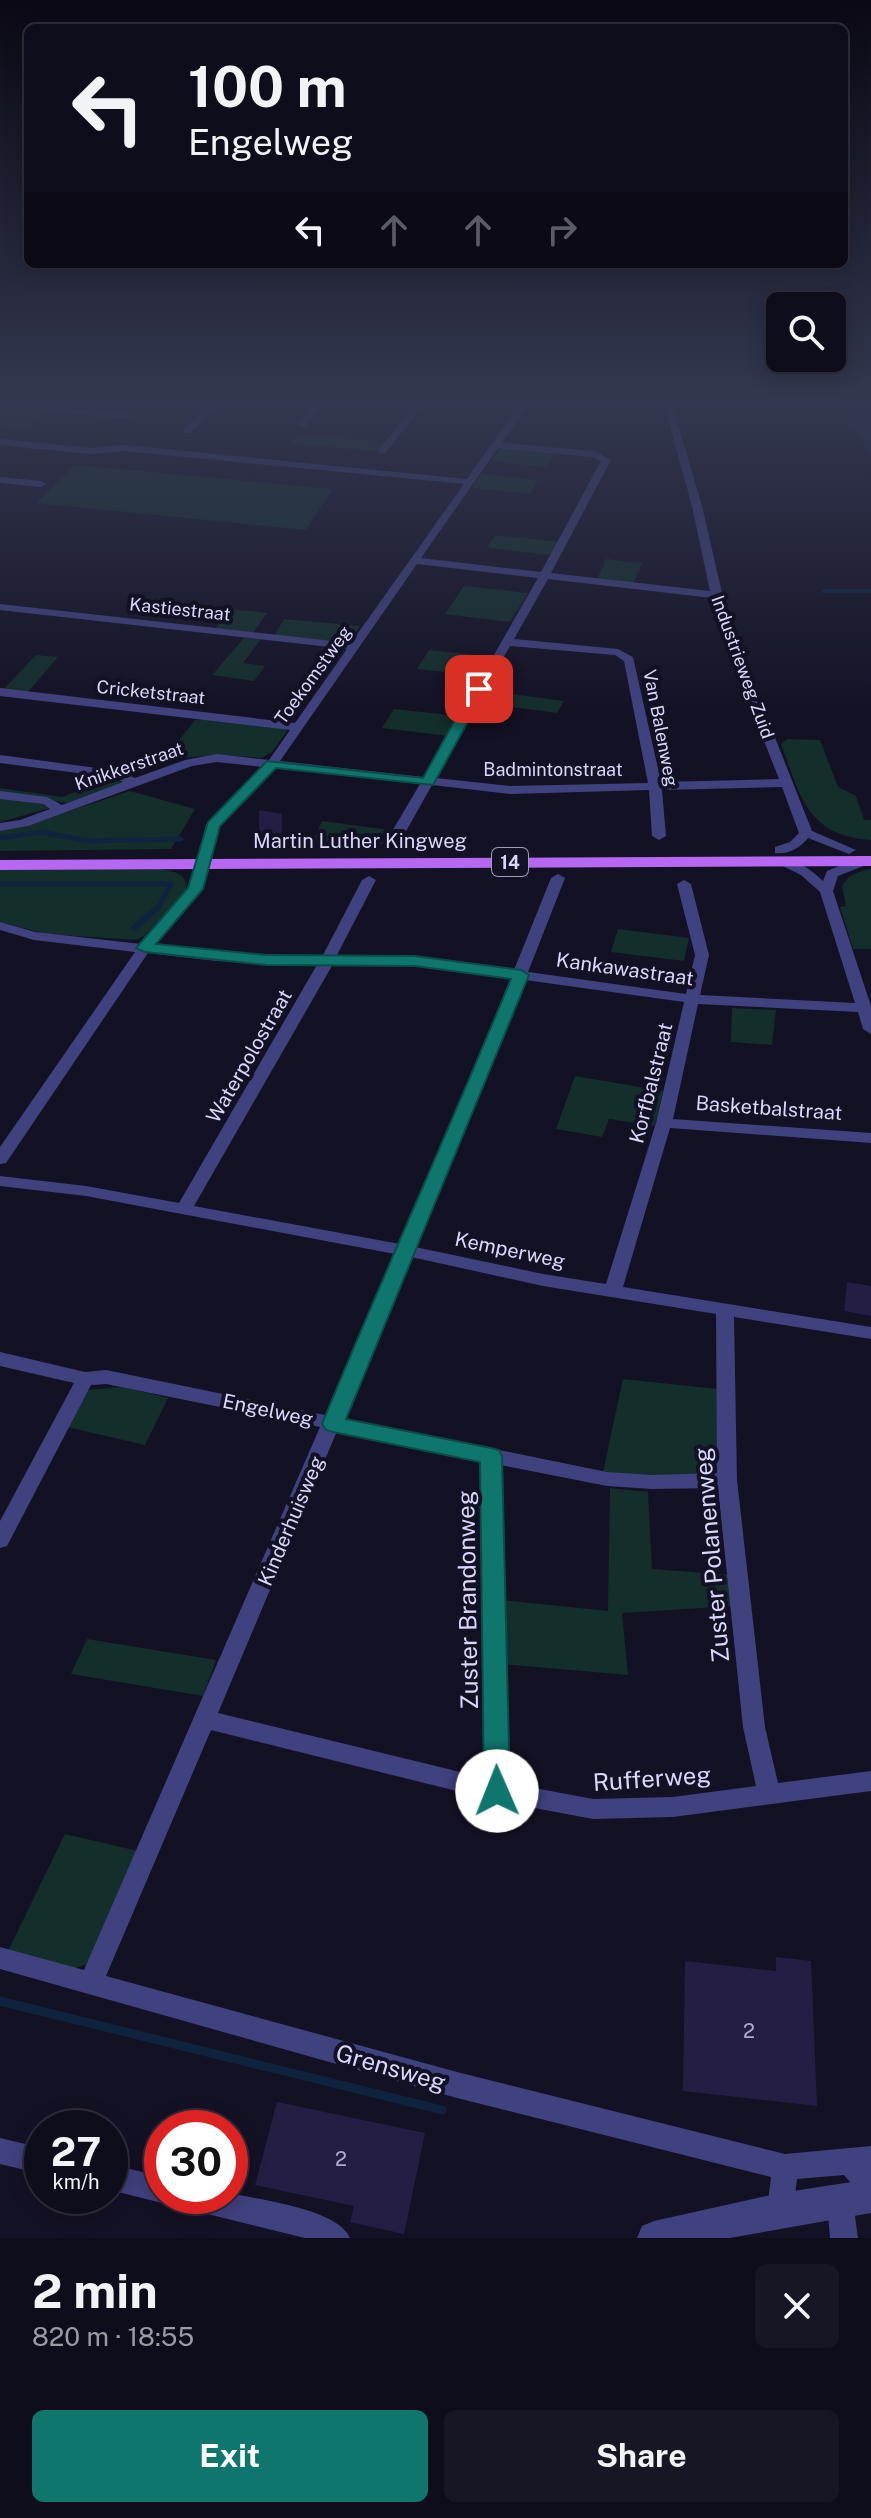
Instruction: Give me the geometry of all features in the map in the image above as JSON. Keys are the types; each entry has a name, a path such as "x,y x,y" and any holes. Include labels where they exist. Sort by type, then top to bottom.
{"main road":[{"name":"Martin Luther Kingweg","path":"0,865 205,859 782,856 811,848"},
{"name":"14","path":"811,848 863,856"},
{"name":"Martin Luther Kingweg","path":"0,854 205,859"}],"street":[{"name":"Toekomstweg","path":"0,1159 145,948 196,889 213,825 272,764 451,509"},
{"path":"398,833 579,509"},
{"name":"Industrieweg Zuid","path":"697,509 716,595 732,648 811,848"},
{"path":"416,561 716,595"},
{"name":"Kastiestraat","path":"0,607 356,647"},
{"name":"Van Balenweg","path":"505,642 626,655 631,665 638,714 655,785 659,836"},
{"name":"Cricketstraat","path":"0,692 298,727"},
{"name":"Knikkerstraat","path":"0,827 23,823 189,763 217,758 272,764"},
{"path":"0,759 119,775 134,783"},
{"name":"Badmintonstraat","path":"272,764 511,790 787,783"},
{"path":"0,795 47,801 60,809"},
{"path":"863,856 795,845 782,856 806,872 826,891 871,1029"},
{"path":"826,891 832,874 863,856"},
{"name":"Kinderhuisweg","path":"91,1983 333,1424 403,1250 472,1095 558,878"},
{"name":"Waterpolostraat","path":"184,1209 327,961 369,880"},
{"name":"Korfbalstraat","path":"613,1291 664,1123 702,955 684,884"},
{"name":"Kankawastraat","path":"0,926 34,936 217,957 415,961 693,999 863,1008"},
{"name":"Basketbalstraat","path":"664,1123 871,1138"},
{"name":"Kemperweg","path":"0,1181 86,1191 403,1250 543,1280 871,1333"},
{"name":"Zuster Polanenweg","path":"725,1310 727,1480 754,1727 769,1793"},
{"name":"Engelweg","path":"0,1359 85,1379 106,1377 607,1479 652,1482 727,1480"},
{"path":"0,1540 85,1379"},
{"name":"Zuster Brandonweg","path":"491,1456 497,1791"},
{"name":"Rufferweg","path":"206,1719 497,1791 593,1809 673,1807 871,1781"},
{"name":"Grensweg","path":"0,1958 457,2085 785,2167 861,2160 871,2187"},
{"path":"0,2151 24,2157"},
{"path":"780,2210 785,2167"},
{"path":"654,2238 780,2210 855,2199 844,2238"},
{"path":"248,2211 320,2228 336,2238"}],"green space":[{"path":"100,509 320,509 306,530"},
{"path":"495,535 559,542 551,555 487,548"},
{"path":"606,559 642,563 633,584 597,580"},
{"path":"464,586 528,593 510,622 445,614"},
{"path":"230,609 267,613 253,633 215,629"},
{"path":"284,619 360,626 344,643 274,636"},
{"path":"244,638 261,639 243,663 265,666 254,681 212,675"},
{"path":"429,650 491,657 481,676 417,669"},
{"path":"36,655 58,657 27,693 3,690"},
{"path":"483,690 564,701 557,713 475,702"},
{"path":"394,709 459,716 449,736 382,728"},
{"path":"195,720 287,731 272,752 261,758 223,755 164,759"},
{"path":"787,739 820,740 838,787 856,796 864,820 871,820 871,840 850,837 833,830 809,810 781,744"},
{"path":"112,778 123,783 67,803 0,793 0,788 62,797"},
{"path":"130,791 195,809 171,849 0,851 0,831 25,826"},
{"path":"0,797 47,804 50,808 0,822"},
{"path":"322,821 390,830 387,844 312,843"},
{"path":"158,869 182,876 187,890 144,936 136,940 46,934 0,922 0,870"},
{"path":"871,869 871,949 853,949 840,907 846,906 842,886 854,874"},
{"path":"618,929 689,938 684,961 611,952"},
{"path":"732,1008 776,1010 772,1045 731,1042"},
{"path":"575,1076 663,1091 655,1126 609,1119 602,1137 556,1129"},
{"path":"623,1379 718,1389 719,1465 710,1475 635,1476 603,1472"},
{"path":"124,1387 168,1398 145,1445 67,1427 86,1390"},
{"path":"610,1488 648,1492 652,1569 732,1575 734,1606 622,1613 628,1675 502,1664 500,1600 608,1611"},
{"path":"87,1639 216,1660 203,1696 71,1674"},
{"path":"65,1834 138,1851 88,1964 69,1970 7,1953"}],"building":[{"path":"259,810 282,814 282,840 259,841"},
{"path":"847,1282 871,1286 871,1316 844,1311"},
{"path":"776,1957 811,1961 817,2106 683,2091 685,1961 776,1971"},
{"path":"277,2102 425,2133 404,2234 350,2222 354,2206 255,2185"}],"waterway":[{"path":"824,591 871,591"},
{"path":"0,838 41,832 88,841 181,839"},
{"path":"0,884 171,884 158,908"},
{"path":"134,928 159,906"},
{"path":"0,2001 442,2110"}],"route":[{"path":"479,689 428,782 272,764 213,825 196,889 145,948 266,960 415,961 521,975 403,1250 333,1424 491,1456 497,1791"}]}
